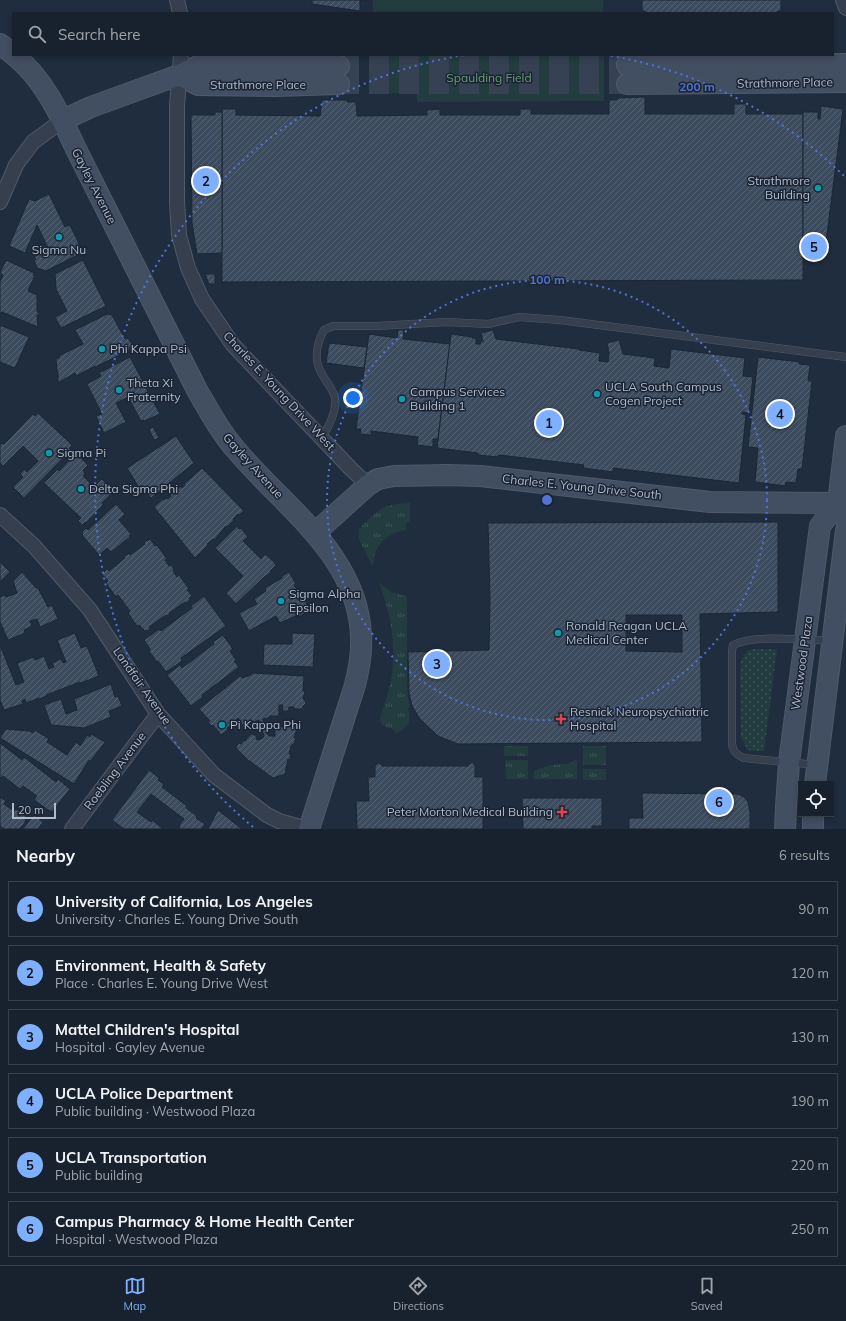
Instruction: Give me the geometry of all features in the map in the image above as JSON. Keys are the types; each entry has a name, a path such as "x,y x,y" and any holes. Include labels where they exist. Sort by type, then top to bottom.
{"street":[{"path":"177,0 180,12"},
{"path":"845,0 846,8"},
{"name":"Gayley Avenue","path":"0,44 12,53"},
{"name":"Gayley Avenue","path":"16,56 36,77 63,120 193,383 218,426 236,451 315,532 337,562 350,589 359,616 361,637 359,666 355,685 308,829"},
{"name":"Charles E. Young Drive West","path":"181,56 177,105 177,202 180,236 188,268 202,299 213,318 233,345 368,485"},
{"name":"Strathmore Place","path":"633,67 782,60 846,64"},
{"name":"Strathmore Place","path":"633,67 846,82"},
{"path":"0,202 16,165 33,142 63,120 92,107 179,75"},
{"name":"Strathmore Place","path":"179,75 198,85 275,86 340,75"},
{"path":"816,775 846,528 842,503 846,436"},
{"name":"Charles E. Young Drive South","path":"315,532 368,485 378,479 394,476 448,475 510,479 710,502 842,503"},
{"name":"Westwood Plaza","path":"785,829 789,762 820,526 842,503"},
{"name":"Landfair Avenue","path":"0,515 34,546 90,610 158,714 214,775 267,815 279,821 308,829"},
{"name":"Roebling Avenue","path":"72,829 158,714"},
{"path":"813,817 813,829"}],"lane":[{"path":"322,438 331,420 335,399 332,390 316,362 318,340 324,330 333,326 377,326 447,322 488,324 519,317 560,320 846,357"},
{"path":"816,775 789,762 744,758 736,755 733,749 732,651 733,645 741,641 785,638 833,642"}],"green space":[{"path":"373,0 603,0 603,12 373,12"},
{"name":"Spaulding Field","path":"373,56 604,56 604,101 417,102 416,93 373,93"},
{"path":"410,503 410,522 406,523 406,530 392,534 382,542 376,552 373,567 359,539 359,529 381,509 393,505"},
{"path":"379,582 392,592 407,596 407,685 410,717 406,727 395,734 395,730 382,725 380,719 391,680 393,639 389,616"},
{"path":"754,649 777,649 764,751 748,750 741,738 741,661 747,651"},
{"path":"504,746 528,746 528,756 504,756"},
{"path":"583,746 606,746 606,765 583,765"},
{"path":"577,759 577,779 534,779 534,771 550,765 567,764"},
{"path":"505,760 528,760 528,779 506,779"},
{"path":"583,769 606,769 606,780 583,780"}],"building":[{"path":"312,0 360,0 360,11 312,4"},
{"path":"642,0 781,0 781,11 778,12 642,11"},
{"path":"645,97 645,114 734,114 734,104 746,104 746,114 803,114 803,280 222,282 222,109 236,109 236,115 320,116 322,100 347,100 347,102 356,102 357,116 427,115 427,110 440,109 440,115 520,115 520,109 531,109 531,114 609,114 609,100 617,100 617,98"},
{"name":"Strathmore Building","path":"821,106 843,109 824,258 803,256 803,112 818,112 818,119 820,119"},
{"path":"215,112 222,112 222,253 197,254 192,223 191,115 215,115"},
{"name":"Sigma Nu","path":"49,194 65,227 70,225 83,252 46,271 37,268 34,260 36,259 34,257 40,254 39,252 48,248 37,225 25,253 9,246 29,199 35,201"},
{"path":"6,260 34,273 33,275 35,275 28,291 37,295 37,312 39,312 39,315 37,315 38,327 2,312 0,313 0,282 3,275 0,273"},
{"path":"83,260 106,306 61,328 55,317 67,311 56,289 55,274"},
{"path":"205,274 215,274 215,284 209,284"},
{"name":"Phi Kappa Psi","path":"107,314 112,315 125,339 128,338 133,346 129,348 130,350 76,376 75,373 58,383 56,359 83,344 75,330"},
{"path":"0,325 29,337 15,368 0,362"},
{"name":"Campus Services Building 1","path":"398,330 404,330 403,339 450,344 438,439 433,439 433,447 417,445 418,437 371,431 371,435 360,434 361,429 356,429 369,334 397,338"},
{"name":"UCLA South Campus Cogen Project","path":"493,330 496,339 600,353 599,361 608,362 609,353 607,343 619,340 623,354 655,358 654,366 669,368 671,349 745,358 743,376 753,377 749,413 742,412 742,414 746,415 739,483 613,468 613,472 583,468 584,465 499,455 498,457 478,455 478,453 437,448 451,334 476,338 476,344 480,344 481,341 483,342 481,333"},
{"path":"329,343 367,347 364,368 326,363"},
{"name":"Theta Xi Fraternity","path":"130,357 160,414 141,421 128,397 116,403 126,422 104,433 96,416 102,414 87,384 101,376 99,373"},
{"path":"758,357 800,362 799,364 810,365 808,381 812,381 802,469 798,469 796,483 786,482 785,486 755,482 758,448 748,447"},
{"name":"Sigma Pi","path":"38,413 72,445 69,448 71,450 24,498 13,487 23,477 20,474 25,469 27,472 38,461 23,446 3,466 0,463 0,445 2,443 4,444 33,414 35,416"},
{"path":"153,427 159,438 154,440 149,429"},
{"path":"176,436 194,463 151,498 144,489 141,491 127,468"},
{"name":"Delta Sigma Phi","path":"76,453 88,465 83,470 85,473 83,476 94,487 102,479 114,491 102,503 103,505 86,523 85,522 82,525 78,521 81,518 44,483 58,469 59,471"},
{"path":"202,468 244,511 239,515 238,514 233,519 234,520 227,527 226,526 214,540 213,539 207,544 208,545 195,558 154,507 163,499 168,499 177,488 178,489 181,486 182,488 185,485 184,484"},
{"path":"116,504 125,514 119,520 131,534 129,536 130,537 111,552 107,548 99,555 82,535 82,532 86,528 88,530"},
{"name":"Ronald Reagan UCLA Medical Center","path":"778,522 778,612 700,614 702,742 458,744 438,736 420,719 412,706 409,693 408,652 489,650 490,599 488,523","holes":["626,615 682,615 682,652 626,651"]},
{"path":"237,526 239,529 241,528 248,537 243,541 261,559 265,554 276,565 270,571 271,572 236,604 226,593 243,576 215,548"},
{"path":"150,539 155,546 157,545 167,559 165,560 169,566 171,565 174,569 173,571 177,577 179,575 192,596 186,603 185,602 169,613 170,614 167,616 166,615 149,627 150,629 148,631 145,631 139,625 137,626 128,613 130,611 118,595 116,597 106,583 108,581 102,574 107,569 109,571 129,553 130,555"},
{"path":"0,562 10,572 0,582"},
{"path":"22,572 36,588 38,588 48,607 52,605 58,619 40,627 37,619 30,621 32,626 24,630 25,633 8,640 0,622 0,597 5,595 6,597 17,593 13,581"},
{"name":"Sigma Alpha Epsilon","path":"289,572 296,584 294,585 302,599 304,598 310,610 299,617 298,615 280,623 276,616 249,631 239,613 257,604 254,599 266,591 265,588"},
{"path":"204,596 226,626 181,658 182,661 166,672 149,651 150,649 144,640 159,629 161,631 192,608 191,606"},
{"path":"75,633 81,648 87,646 99,676 46,695 47,696 39,699 26,703 25,699 22,701 23,704 4,710 0,700 0,645 16,685 24,682 17,663 34,657 35,660 44,656 49,669 54,667 52,663 61,659 63,663 66,662 57,640"},
{"path":"292,633 315,634 313,667 263,665 264,644 292,644"},
{"path":"223,635 233,649 230,651 236,660 234,661 239,667 202,695 203,697 191,706 167,675 180,665 182,668 214,644 213,642"},
{"name":"Pi Kappa Phi","path":"252,673 304,676 303,691 305,691 303,699 306,702 302,709 294,709 294,707 289,707 288,711 282,711 283,705 279,705 279,716 270,716 263,719 268,735 270,736 275,736 275,731 273,731 274,727 277,725 285,728 286,726 290,727 292,725 297,728 294,738 296,738 294,744 291,746 289,754 291,754 290,760 288,759 285,774 273,778 248,760 236,748 238,743 241,744 251,734 257,737 256,739 258,740 263,738 264,736 259,720 252,722 244,728 238,718 235,721 238,725 233,729 231,725 227,728 228,730 221,735 213,725 211,726 208,722 210,721 199,709 240,676 242,678 251,675"},
{"path":"111,684 115,697 118,696 122,706 109,711 111,717 84,728 51,725 44,705 61,699 66,714 77,710 74,699"},
{"path":"6,729 29,731 33,733 35,730 49,739 47,742 67,755 76,742 80,746 87,735 90,737 91,734 105,742 90,762 89,760 74,784 0,738"},
{"path":"0,743 22,760 24,757 56,782 58,779 70,789 52,812 34,800 37,796 23,786 20,789 3,776 1,778 0,777"},
{"path":"378,763 382,766 468,766 470,763 473,763 475,765 475,777 483,777 483,829 357,829 356,801 369,801 368,777 375,777 375,766"},
{"path":"149,770 164,784 162,787 187,806 186,808 197,816 196,818 205,824 201,829 179,829 179,826 184,819 151,794 137,812 151,822 152,820 162,828 161,829 124,829 112,820"},
{"path":"642,793 738,794 744,797 748,802 750,812 750,829 629,829 629,818 643,818"},
{"path":"0,797 6,801 4,804 14,811 16,809 27,817 24,824 19,829 4,829 0,826"},
{"name":"Peter Morton Medical Building","path":"522,798 602,798 602,826 592,826 592,829 523,829"},
{"path":"218,810 242,829 208,829"},
{"path":"34,815 43,822 38,829 23,829"}],"tunnel":[{"path":"339,66 627,65"},
{"path":"339,84 627,84"}],"place":[{"name":"Environment, Health & Safety","path":"206,181"},
{"name":"Strathmore Building","path":"818,188"},
{"name":"Sigma Nu","path":"59,237"},
{"name":"UCLA Transportation","path":"814,247"},
{"name":"Phi Kappa Psi","path":"102,349"},
{"name":"Theta Xi Fraternity","path":"119,390"},
{"name":"UCLA South Campus Cogen Project","path":"597,394"},
{"name":"Campus Services Building 1","path":"402,399"},
{"name":"UCLA Police Department","path":"780,414"},
{"name":"University of California, Los Angeles","path":"549,423"},
{"name":"Sigma Pi","path":"49,453"},
{"name":"Delta Sigma Phi","path":"81,489"},
{"name":"Sigma Alpha Epsilon","path":"281,601"},
{"name":"Ronald Reagan UCLA Medical Center","path":"558,633"},
{"name":"Mattel Children's Hospital","path":"437,664"},
{"name":"Resnick Neuropsychiatric Hospital","path":"561,719"},
{"name":"Pi Kappa Phi","path":"222,725"},
{"name":"Campus Pharmacy & Home Health Center","path":"719,802"},
{"name":"Peter Morton Medical Building","path":"562,812"}]}
